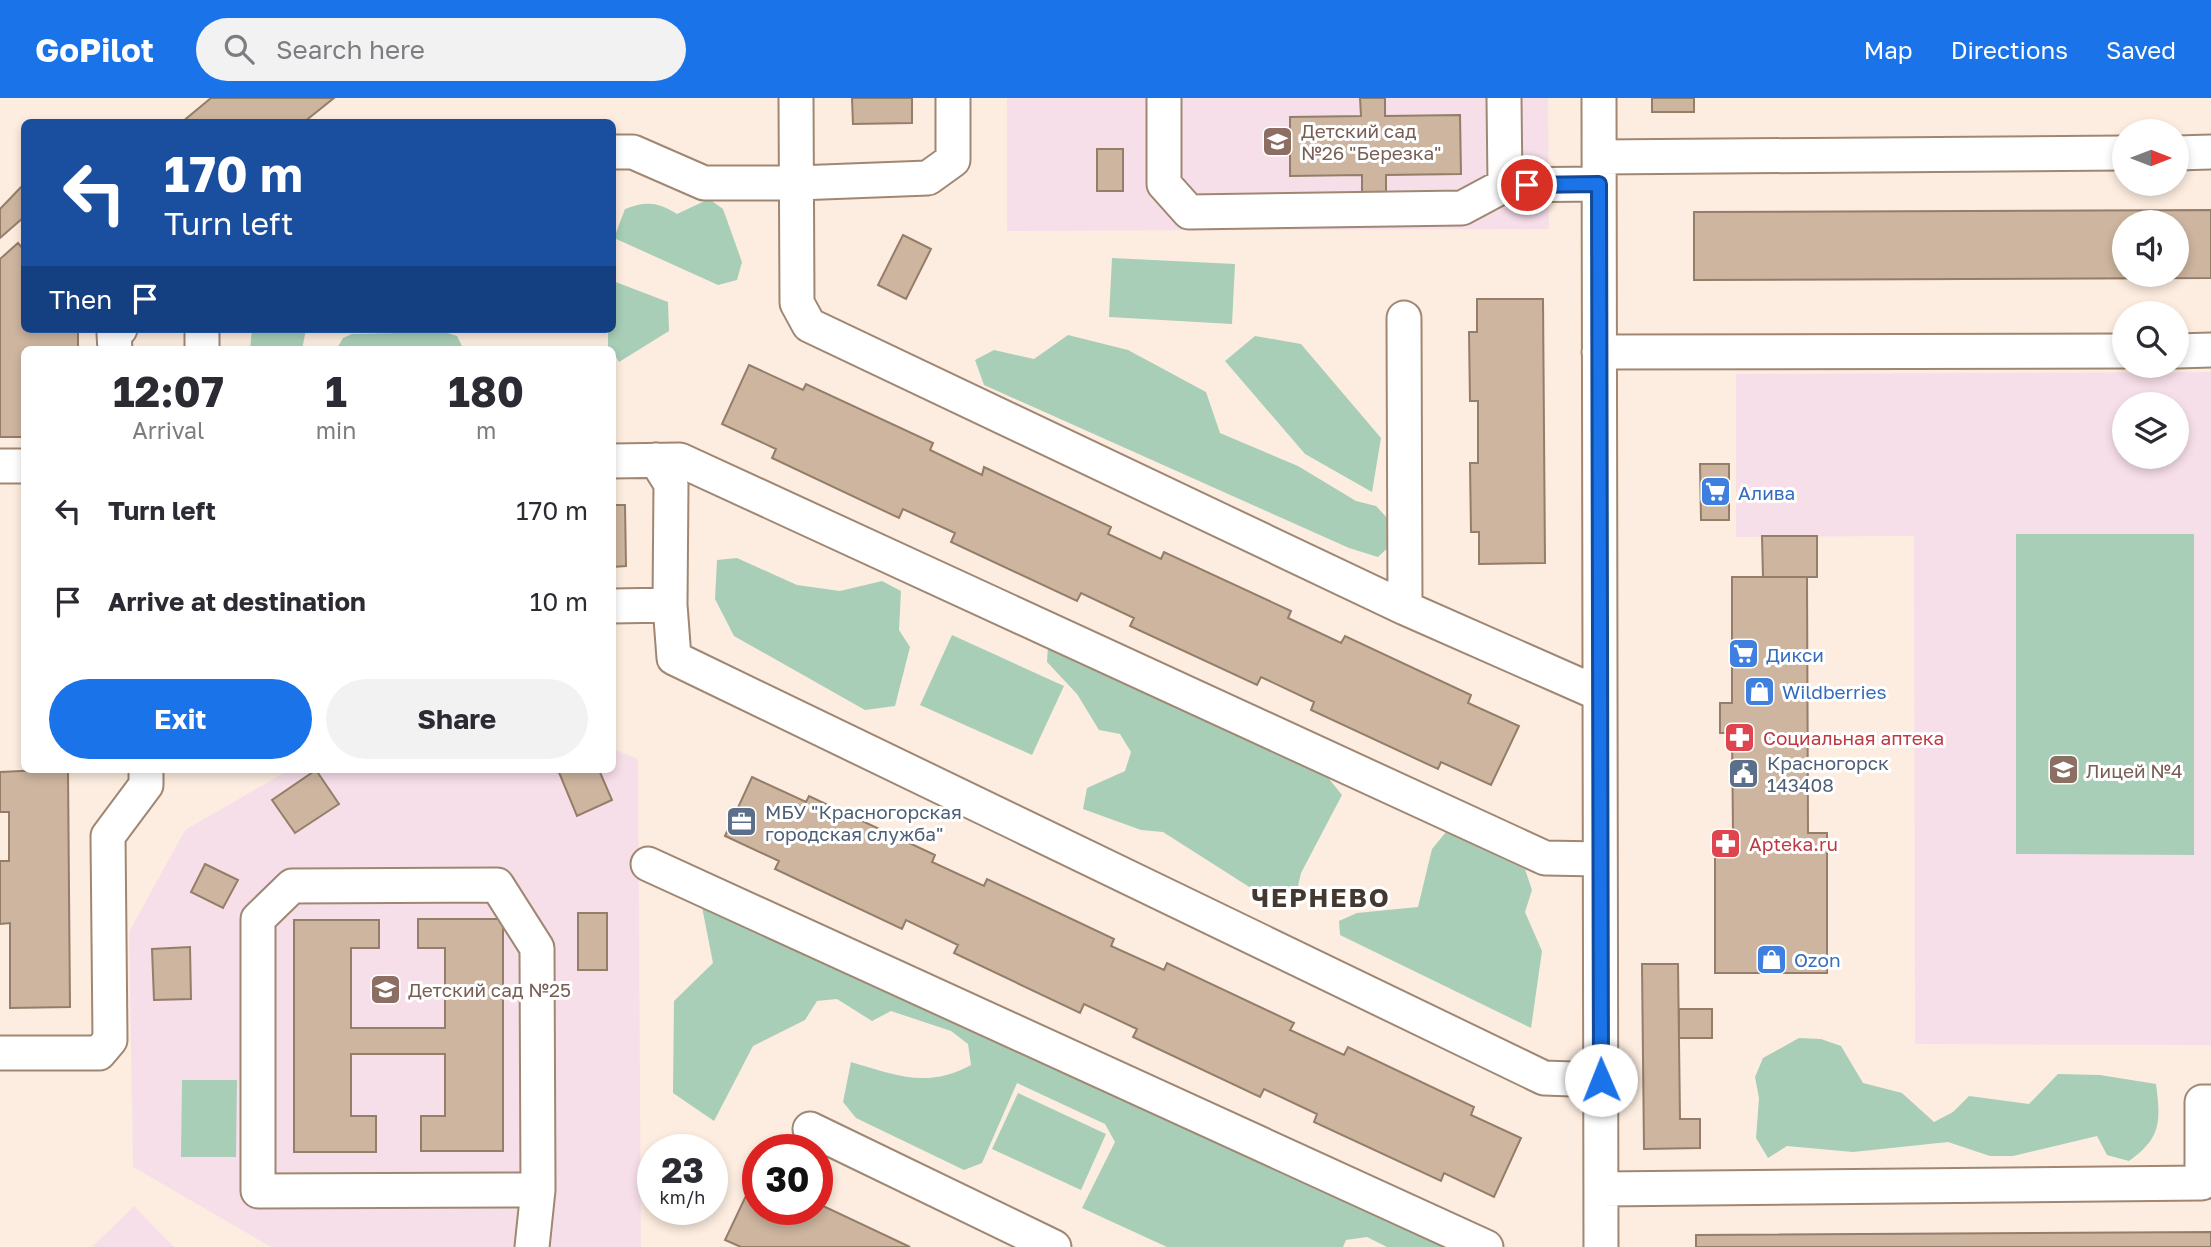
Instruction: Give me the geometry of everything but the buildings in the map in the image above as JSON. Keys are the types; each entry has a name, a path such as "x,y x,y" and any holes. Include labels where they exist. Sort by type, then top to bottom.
{"street":[{"path":"796,98 797,303 808,325 1405,608 1600,694"},
{"path":"616,152 633,152 704,183 929,178 953,160 953,98"},
{"path":"1164,98 1164,184 1189,212 1462,208 1504,185 1599,171 2112,153"},
{"path":"1504,98 1504,185"},
{"path":"1599,98 1601,1247"},
{"path":"2189,153 2211,152"},
{"path":"1404,318 1405,608"},
{"path":"1599,352 2112,351"},
{"path":"2189,351 2211,351"},
{"path":"656,460 671,485 670,605 674,658 1544,1078 1601,1080"},
{"path":"616,461 680,460 1545,858 1601,859"},
{"path":"0,466 21,466"},
{"path":"616,606 670,605"},
{"path":"0,1054 99,1053 110,1040 108,836 146,785 146,773"},
{"path":"648,864 1486,1247"},
{"path":"532,1247 538,1190 537,948 497,885 292,886 258,919 258,1191 538,1190"},
{"path":"1601,1189 2202,1183 2202,1102 2211,1102"},
{"path":"810,1129 1054,1247"}],"shaded area":[{"name":"Детский сад №26 \"Березка\"","path":"1007,98 1548,98 1549,229 1007,231"},
{"name":"Лицей №4","path":"2112,372 2112,378 2189,378 2189,372 2211,372 2211,1045 1915,1044 1914,536 1736,537 1736,374"},
{"name":"Детский сад №25","path":"616,750 638,759 640,1134 637,1134 637,1225 641,1225 641,1247 271,1247 133,1167 129,932 185,830 284,773 616,773"},
{"path":"134,1206 174,1247 92,1247"}],"green space":[{"path":"709,199 723,209 742,262 737,280 718,285 616,239 625,209 652,204 677,214"},
{"path":"1112,258 1235,264 1232,324 1109,317"},
{"path":"616,282 668,302 669,331 619,362 616,346 608,346 608,333 616,333"},
{"path":"252,333 305,333 303,346 250,346"},
{"path":"447,333 457,336 462,346 338,346 343,338 352,334"},
{"path":"1068,335 1128,350 1206,392 1220,433 1298,466 1356,501 1376,506 1391,522 1393,543 1378,557 1349,548 984,385 975,360 994,350 1034,359"},
{"path":"1255,336 1301,344 1381,438 1372,492 1305,454 1225,361"},
{"path":"2016,534 2194,534 2194,855 2016,854"},
{"path":"737,558 797,585 840,591 882,581 901,591 899,630 910,647 895,706 865,710 734,636 715,599 717,560"},
{"path":"952,635 1064,686 1032,755 920,705"},
{"path":"1048,645 1317,764 1342,795 1301,873 1296,895 1275,897 1254,890 1163,832 1141,830 1083,809 1087,788 1125,771 1131,752 1120,734 1099,730 1077,694 1047,662"},
{"path":"1446,832 1525,869 1532,890 1525,912 1542,951 1531,1028 1340,935 1339,921 1357,913 1418,907 1432,849"},
{"path":"701,902 1462,1247 1387,1247 1367,1237 1346,1240 1343,1247 1167,1247 1082,1208 1115,1142 1105,1124 1017,1083 982,1163 964,1170 856,1118 843,1102 851,1062 897,1075 926,1078 940,1076 971,1065 968,1044 951,1031 891,1011 872,1021 837,999 817,1001 805,1020 753,1046 714,1121 673,1093 674,1001 713,963"},
{"path":"1799,1038 1821,1039 1841,1046 1863,1083 1902,1093 1934,1122 1953,1112 1969,1096 2029,1104 2058,1074 2100,1075 2156,1084 2156,1128 2147,1145 2129,1161 2107,1155 2097,1136 2013,1156 1990,1156 1948,1142 1853,1152 1787,1146 1768,1158 1756,1138 1759,1098 1755,1077 1763,1058"},
{"path":"182,1080 237,1080 236,1157 181,1157"},
{"path":"1018,1093 1106,1134 1081,1190 992,1149"}],"place":[{"name":"Детский сад №26 \"Березка\"","path":"1278,141"},
{"name":"Алива","path":"1715,492"},
{"name":"Дикси","path":"1743,654"},
{"name":"Wildberries","path":"1759,691"},
{"name":"Социальная аптека","path":"1740,737"},
{"name":"Лицей №4","path":"2063,770"},
{"name":"Красногорск 143408","path":"1744,773"},
{"name":"МБУ \"Красногорская городская служба\"","path":"742,822"},
{"name":"Apteka.ru","path":"1726,843"},
{"name":"Ozon","path":"1771,959"},
{"name":"Детский сад №25","path":"385,989"}],"district":[{"name":"ЧЕРНЕВО","path":"1321,897"}],"route":[{"path":"1527,185 1599,184 1601,1080"}]}
